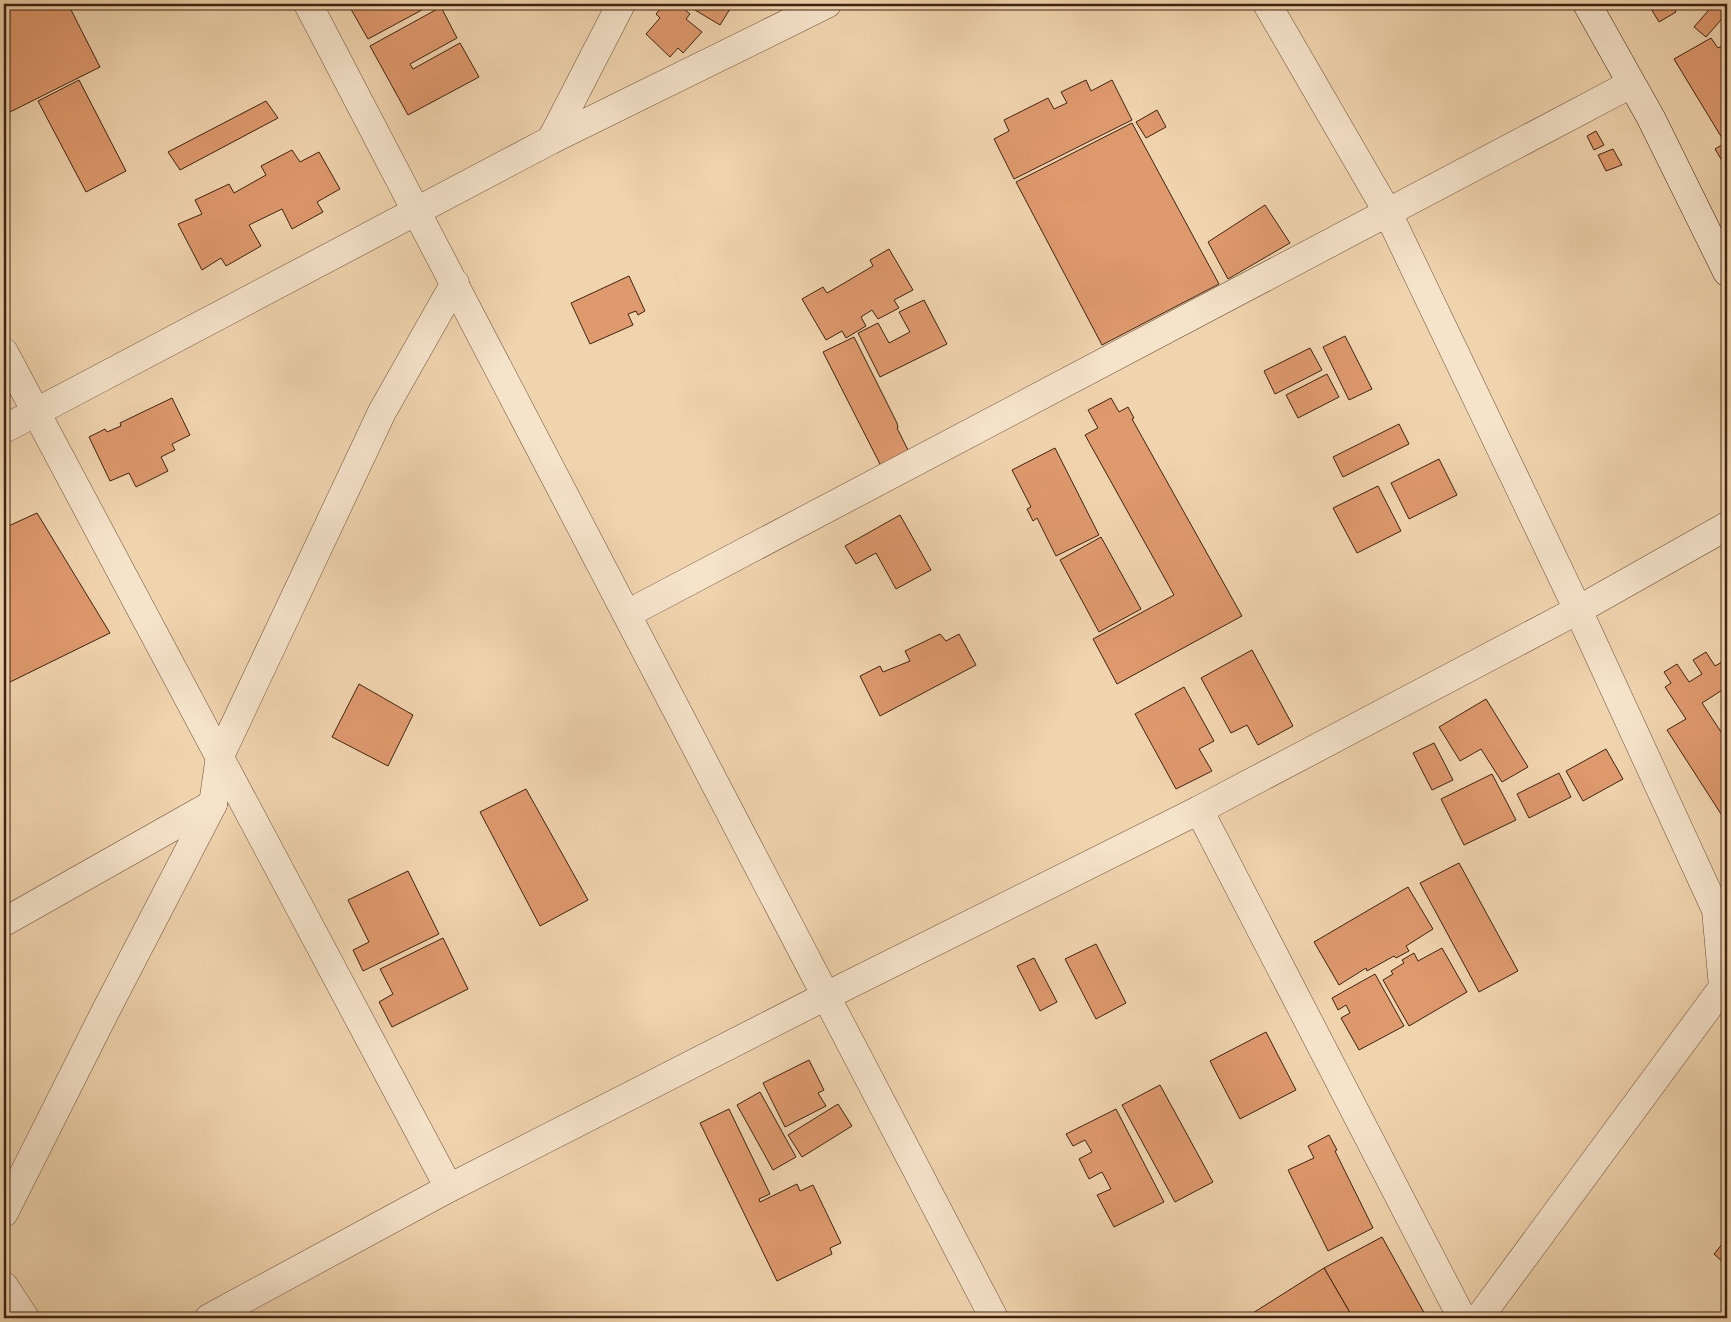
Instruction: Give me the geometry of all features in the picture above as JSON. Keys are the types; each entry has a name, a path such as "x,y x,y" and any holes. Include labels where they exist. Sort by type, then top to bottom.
{"street":[{"path":"308,4 994,1318"},
{"path":"551,140 621,4"},
{"path":"4,429 551,140 827,4"},
{"path":"1267,4 1388,213 1578,610 1716,910 1723,986 1479,1318"},
{"path":"1587,4 1650,118 1727,272"},
{"path":"627,614 1631,84"},
{"path":"4,1213 104,1014 213,804 220,756 382,412 455,284"},
{"path":"4,352 449,1188"},
{"path":"209,1318 449,1188 826,996 1198,810 1578,610 1727,526"},
{"path":"4,922 213,804"},
{"path":"1198,810 1462,1318"},
{"path":"4,1286 25,1318"}],"building":[{"path":"4,4 68,4 100,67 4,115"},
{"path":"348,4 433,4 368,39"},
{"path":"664,4 678,4 690,14 686,19 702,32 683,53 678,48 670,57 646,34 660,18 656,14"},
{"path":"685,4 733,4 720,25"},
{"path":"1654,4 1672,4 1676,12 1659,22 1650,7"},
{"path":"1714,4 1725,4 1727,6 1727,13 1706,37 1694,27"},
{"path":"441,7 457,38 410,64 413,69 460,43 479,77 408,115 370,46"},
{"path":"1711,38 1718,48 1727,43 1727,169 1715,149 1725,143 1674,59"},
{"path":"79,80 126,171 86,192 38,101"},
{"path":"1086,80 1091,91 1112,80 1132,120 1014,179 994,139 1009,131 1004,120 1048,98 1054,109 1067,103 1061,92"},
{"path":"266,101 278,118 180,170 168,152"},
{"path":"1157,110 1166,127 1146,138 1136,122"},
{"path":"1132,123 1219,284 1102,345 1016,182"},
{"path":"1596,131 1604,145 1594,150 1587,136"},
{"path":"1613,149 1622,165 1606,171 1598,155"},
{"path":"292,150 300,162 319,152 340,189 317,202 323,212 292,229 282,209 249,225 261,246 226,266 221,258 202,270 178,224 202,214 195,200 229,184 234,193 266,175 261,166"},
{"path":"1265,205 1290,243 1228,279 1208,242"},
{"path":"889,249 913,290 894,300 899,308 878,319 872,310 861,317 866,326 846,338 842,331 826,340 802,299 823,287 827,293 873,266 870,260"},
{"path":"629,276 645,311 638,315 636,311 628,314 633,325 590,344 571,303"},
{"path":"924,300 947,344 880,377 858,333 878,323 889,343 910,332 899,312"},
{"path":"1345,336 1372,389 1349,400 1323,347"},
{"path":"854,337 897,423 897,428 909,452 881,466 823,352"},
{"path":"1310,348 1322,370 1275,394 1264,371"},
{"path":"1327,374 1339,397 1298,418 1286,395"},
{"path":"172,398 190,435 172,444 175,450 161,457 168,471 136,487 129,473 110,481 89,437 105,429 107,432 121,426 120,423"},
{"path":"1111,398 1119,412 1128,407 1134,418 1132,419 1242,616 1117,684 1093,639 1174,595 1085,435 1098,428 1088,410"},
{"path":"1399,424 1409,444 1343,477 1333,457"},
{"path":"1055,448 1099,535 1056,556 1037,518 1033,521 1027,509 1031,507 1012,470"},
{"path":"1439,459 1457,495 1409,519 1391,483"},
{"path":"1378,486 1401,531 1357,553 1333,508"},
{"path":"37,513 110,633 4,685 4,528"},
{"path":"900,515 931,570 896,589 876,553 856,564 845,546"},
{"path":"1101,537 1141,609 1099,632 1060,560"},
{"path":"940,634 946,641 959,634 976,665 880,716 860,676 880,666 883,672 910,661 905,651"},
{"path":"1252,650 1293,726 1258,745 1247,725 1231,733 1201,678"},
{"path":"1706,652 1715,666 1727,659 1727,687 1702,703 1727,741 1727,811 1721,814 1667,730 1686,719 1665,687 1671,683 1664,672 1677,664 1689,682 1702,674 1693,660"},
{"path":"359,684 413,715 388,766 332,737"},
{"path":"1184,687 1214,741 1199,749 1212,771 1176,789 1135,714"},
{"path":"1486,699 1528,767 1502,782 1481,749 1460,761 1439,727"},
{"path":"1434,743 1453,780 1432,790 1413,753"},
{"path":"1606,749 1623,779 1583,801 1566,771"},
{"path":"1559,773 1571,797 1529,818 1517,794"},
{"path":"1492,774 1516,820 1464,845 1441,799"},
{"path":"526,789 588,900 540,926 480,812"},
{"path":"1459,863 1518,971 1479,992 1420,883"},
{"path":"408,871 439,934 363,971 353,950 369,942 348,900"},
{"path":"1408,887 1433,929 1406,946 1409,951 1396,958 1394,956 1367,971 1366,968 1339,985 1314,942"},
{"path":"443,938 468,989 392,1027 379,1002 393,994 380,969"},
{"path":"1096,944 1126,1003 1096,1019 1065,959"},
{"path":"1442,948 1467,992 1409,1026 1383,980 1393,974 1391,971 1404,963 1402,960 1414,953 1418,961"},
{"path":"1034,958 1057,1002 1040,1011 1017,966"},
{"path":"1375,974 1404,1026 1359,1050 1341,1018 1350,1013 1346,1005 1338,1010 1332,998"},
{"path":"1266,1032 1296,1090 1240,1119 1210,1061"},
{"path":"809,1060 824,1090 818,1093 826,1106 785,1127 763,1083"},
{"path":"1160,1085 1213,1182 1175,1202 1122,1105"},
{"path":"760,1092 796,1157 773,1170 737,1105"},
{"path":"838,1104 852,1126 802,1157 788,1135"},
{"path":"729,1109 770,1194 759,1199 760,1202 797,1184 800,1191 813,1185 841,1243 830,1248 832,1254 777,1281 700,1123"},
{"path":"1116,1109 1164,1202 1114,1227 1097,1195 1111,1189 1102,1172 1089,1179 1079,1159 1092,1152 1085,1140 1073,1146 1066,1134"},
{"path":"1329,1135 1373,1228 1328,1251 1288,1170 1314,1158 1308,1146"},
{"path":"1382,1237 1427,1318 1353,1318 1324,1268"},
{"path":"1727,1238 1727,1266 1714,1254"},
{"path":"1324,1268 1353,1318 1245,1318"}]}
